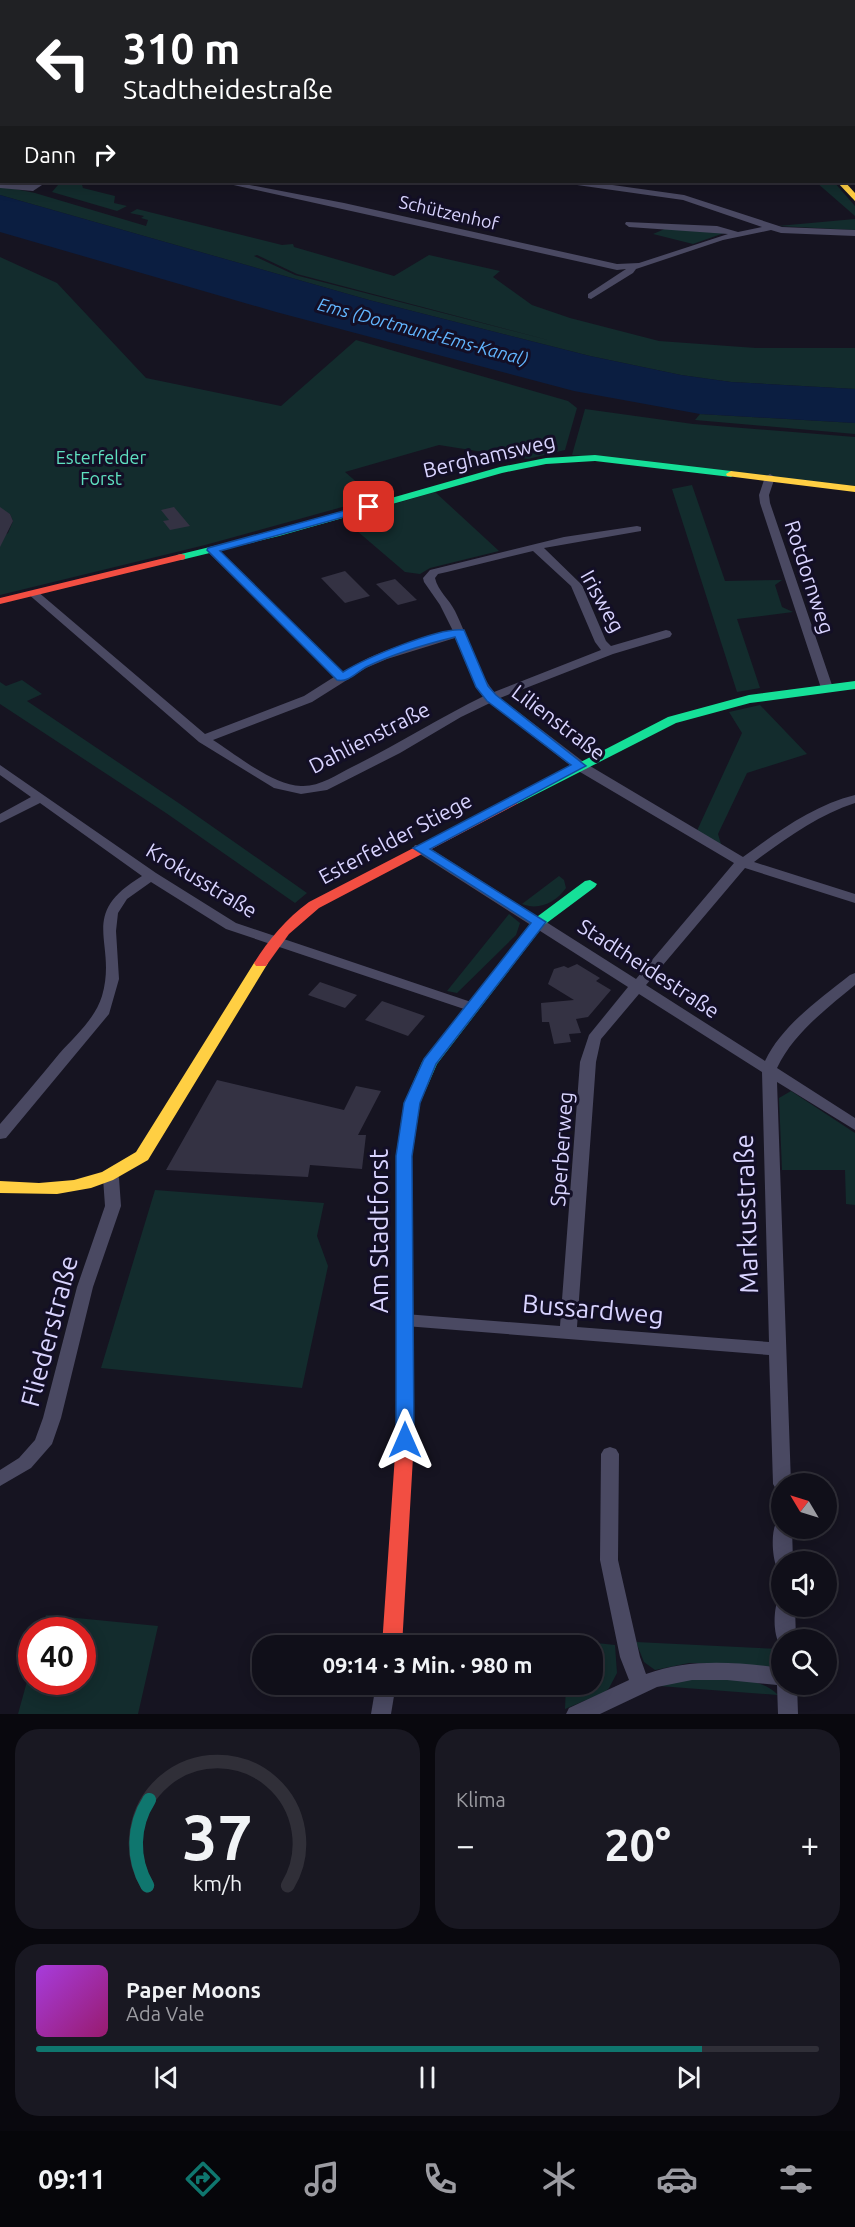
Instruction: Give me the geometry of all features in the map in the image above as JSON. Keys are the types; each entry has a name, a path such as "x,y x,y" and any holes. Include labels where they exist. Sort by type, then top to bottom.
{"main road":[{"path":"842,183 855,198"},
{"name":"Berghamsweg","path":"0,601 212,550 500,470 546,460 595,458 770,477 855,489"},
{"name":"Esterfelder Stiege","path":"0,1187 75,1189 111,1178 142,1156 274,942 293,920 314,905 420,848 672,720 749,699 855,685"},
{"name":"Am Stadtforst","path":"393,1635 405,1440 404,1156 409,1114 430,1062 472,1007 539,922 590,884"}],"street":[{"path":"0,185 33,188 36,183"},
{"name":"Schützenhof","path":"229,183 333,203 608,266 632,267 652,263 737,233 768,228 812,233 855,233"},
{"path":"583,183 694,201 768,228"},
{"name":"Schützenhof","path":"629,224 717,229 737,233"},
{"name":"Schützenhof","path":"591,296 630,271 632,267"},
{"name":"Rotdornweg","path":"770,477 764,495 765,503 827,688"},
{"name":"Lilienstraße","path":"637,530 594,535 443,569 434,572 429,578 429,584 445,604 483,687 492,698 580,766 744,863 855,899"},
{"name":"Irisweg","path":"536,547 576,585 601,642 609,651"},
{"path":"212,550 342,678"},
{"name":"Dahlienstraße","path":"33,593 203,739 282,788 312,789 374,761 432,727 513,687 609,651 666,634"},
{"path":"203,739 308,699 362,665 383,656 459,633"},
{"name":"Krokusstraße","path":"0,769 152,876 231,926 472,1007"},
{"path":"0,819 40,798"},
{"name":"Sperberweg","path":"568,1332 590,1050 594,1038 735,869 795,828 833,806 855,799"},
{"name":"Stadtheidestraße","path":"420,848 855,1125"},
{"path":"0,1134 102,1014 110,996 112,976 110,917 115,904 125,893 152,876"},
{"path":"769,1069 777,1052 812,1013 855,978"},
{"name":"Markusstraße","path":"769,1069 782,1473"},
{"name":"Fliederstraße","path":"0,1479 25,1463 43,1444 52,1418 85,1287 113,1206 114,1190 111,1178"},
{"name":"Bussardweg","path":"405,1320 777,1349"},
{"path":"610,1454 609,1560 630,1657 640,1684"},
{"path":"589,1712 640,1684 692,1670 771,1676"},
{"path":"381,1714 384,1695"},
{"path":"787,1695 788,1714"}],"green space":[{"path":"81,183 83,188 115,196 114,203 127,206 117,211 52,192 58,185"},
{"path":"817,183 835,183 855,206 855,216"},
{"path":"0,186 35,193 146,226 148,220 141,218 144,216 130,213 137,209 282,245 293,244 294,247 394,276 429,255 500,271 493,277 532,305 570,318 659,341 756,348 855,348 855,389 731,382 681,375 590,356 369,300 0,195","holes":["257,255 297,274 552,341 295,275 254,256"]},
{"path":"855,219 855,230 778,226"},
{"path":"667,228 724,233 693,244 653,234"},
{"name":"Esterfelder Forst","path":"0,257 57,283 146,378 281,406 356,340 568,401 577,408 565,450 528,459 439,445 345,472 375,498 205,545 0,595 0,538 8,533 13,521 10,514 0,509"},
{"path":"585,409 693,424 855,437 855,486 572,455"},
{"path":"700,414 855,423 855,434 695,420"},
{"path":"692,485 725,581 782,580 775,585 782,607 793,612 737,619 760,688 737,692 672,489"},
{"path":"435,492 499,551 430,568 420,574 405,572 343,519"},
{"path":"22,680 42,694 27,701 307,893 295,903 166,813 0,704 0,682 6,686"},
{"path":"760,705 807,754 747,773 718,834 723,851 695,835 742,733 729,712"},
{"path":"559,876 564,880 566,888 552,901 541,906 522,904"},
{"path":"509,914 520,923 516,935 457,993 447,991"},
{"path":"791,1091 855,1133 855,1205 846,1204 845,1170 782,1170 779,1098"},
{"path":"155,1190 324,1203 317,1236 328,1266 302,1388 101,1368"},
{"path":"96,1620 158,1626 138,1714 18,1714 23,1695 96,1695"},
{"path":"636,1642 771,1649 771,1666 767,1667 728,1663 689,1663 655,1670 644,1662"},
{"path":"603,1644 615,1645 617,1673 603,1693"},
{"path":"687,1677 723,1678 760,1684 771,1689 771,1694 659,1686"},
{"path":"566,1695 598,1695 565,1709"}],"water":[{"name":"Ems (Dortmund-Ems-Kanal)","path":"0,195 369,300 590,356 681,375 731,382 855,389 855,423 700,414 574,391 276,312 0,232"}],"building":[{"path":"0,507 10,514 13,521 0,547"},
{"path":"174,507 190,526 170,530 163,521 169,520 161,510"},
{"path":"345,571 370,596 345,603 321,578"},
{"path":"395,579 417,600 398,605 376,584"},
{"path":"577,964 600,978 596,981 611,990 588,1017 576,1019 581,1033 569,1034 571,1042 554,1044 549,1022 542,1022 541,1003 574,1000 548,984 554,969 564,966 568,968"},
{"path":"320,982 357,995 345,1008 308,995"},
{"path":"382,1001 425,1016 408,1036 365,1020"},
{"path":"217,1080 344,1110 356,1086 381,1091 358,1135 366,1135 362,1169 310,1165 308,1177 166,1170"}],"traffic: fast":[{"path":"181,557 275,534 500,470 546,461 595,458 731,474"},
{"path":"512,801 672,720 749,699 855,685"},
{"path":"404,1287 404,1156 412,1103 430,1062 539,922 590,884"}],"traffic: slow":[{"path":"842,183 855,198"},
{"path":"731,474 855,489"},
{"path":"0,1187 74,1186 108,1176 142,1156 261,963"}],"traffic: jam":[{"path":"0,601 181,557"},
{"path":"261,963 284,931 314,905 512,801"},
{"path":"393,1635 405,1440 404,1287"}],"route":[{"path":"369,507 212,550 342,678 362,665 383,656 459,633 483,687 492,698 580,766 420,848 539,922 430,1062 412,1103 404,1156 405,1440"}]}
